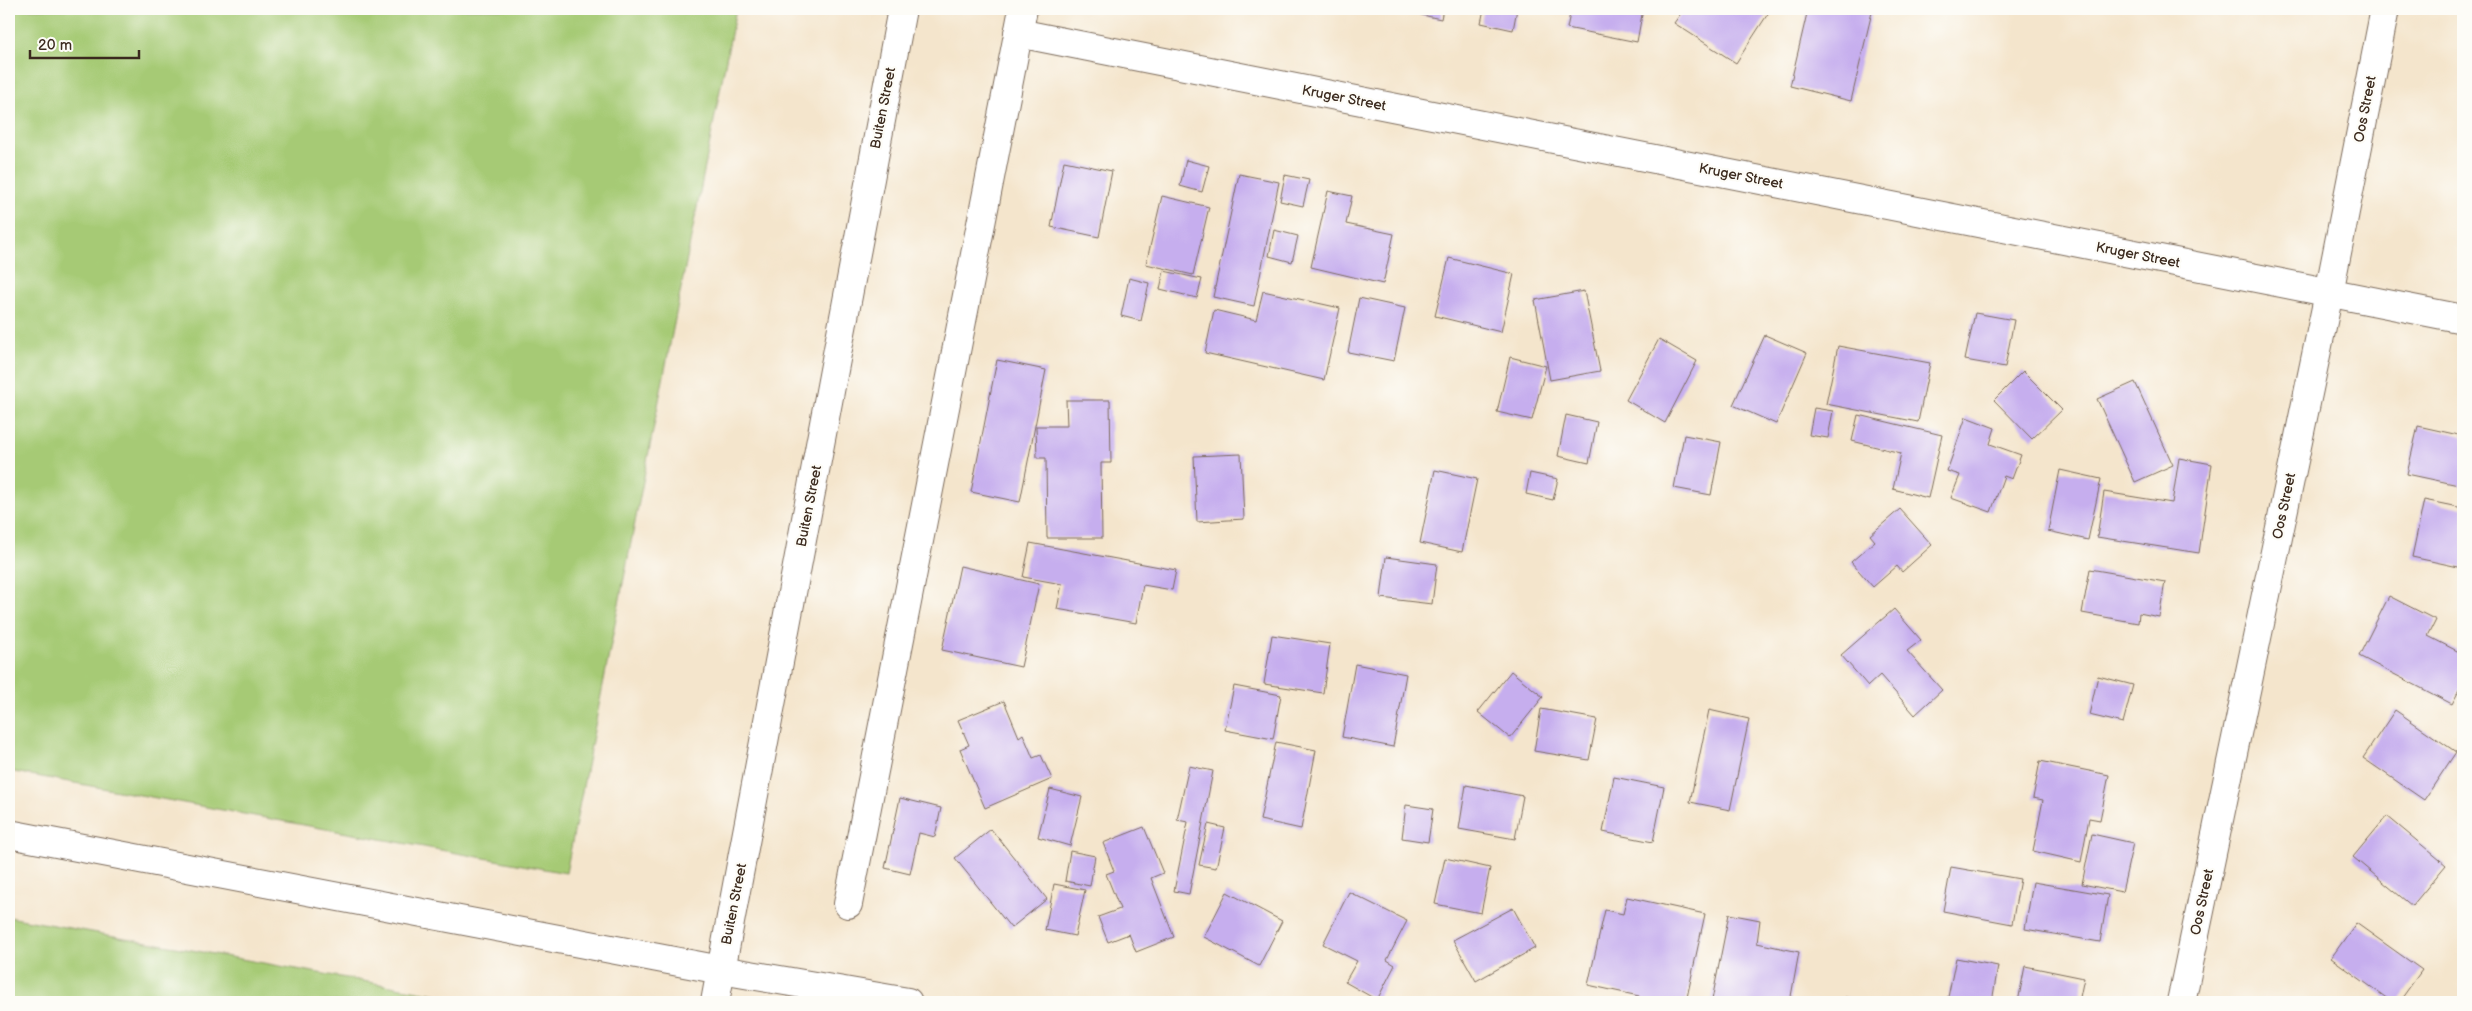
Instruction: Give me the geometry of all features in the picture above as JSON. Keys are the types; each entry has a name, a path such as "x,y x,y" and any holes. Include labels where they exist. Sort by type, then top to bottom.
{"street":[{"name":"Buiten Street","path":"715,1002 902,9"},
{"name":"Oos Street","path":"2181,1002 2329,293 2385,9"},
{"path":"848,904 1021,21"},
{"name":"Kruger Street","path":"1021,21 2329,293 2463,319"},
{"path":"9,834 721,970 908,1002"}],"green space":[{"path":"9,9 736,9 566,873 9,771"},
{"path":"9,917 479,1002 9,1002"}],"building":[{"path":"1393,9 1443,9 1441,19"},
{"path":"1484,9 1517,9 1513,30 1481,23"},
{"path":"1571,9 1643,9 1637,42 1567,28"},
{"path":"1684,9 1771,9 1736,63 1674,23"},
{"path":"1808,9 1860,9 1872,12 1851,101 1790,86"},
{"path":"1186,160 1209,166 1202,192 1180,186"},
{"path":"1064,161 1112,171 1099,237 1051,227"},
{"path":"1239,174 1279,182 1254,306 1213,297"},
{"path":"1285,175 1309,180 1303,206 1280,201"},
{"path":"1328,191 1352,196 1346,224 1394,234 1383,284 1311,267"},
{"path":"1162,196 1209,207 1193,275 1146,264"},
{"path":"1274,230 1298,236 1292,262 1269,256"},
{"path":"1449,258 1514,274 1501,332 1435,316"},
{"path":"1164,271 1202,279 1197,298 1160,289"},
{"path":"1129,278 1149,283 1141,321 1121,316"},
{"path":"1263,291 1340,308 1324,380 1205,353 1214,310 1256,320"},
{"path":"1584,291 1600,371 1550,380 1535,300"},
{"path":"1359,298 1405,308 1394,361 1348,352"},
{"path":"1975,313 2014,320 2005,367 1965,360"},
{"path":"1765,335 1807,353 1776,424 1733,405"},
{"path":"1659,339 1697,361 1665,423 1626,400"},
{"path":"1838,346 1930,363 1918,422 1826,404"},
{"path":"1510,357 1546,366 1532,420 1497,412"},
{"path":"997,360 1046,370 1020,502 971,492"},
{"path":"2023,371 2062,410 2032,439 1994,400"},
{"path":"2135,382 2173,465 2135,482 2097,399"},
{"path":"1066,400 1110,400 1111,463 1101,463 1102,538 1047,538 1046,458 1037,458 1036,426 1067,426"},
{"path":"1814,408 1833,411 1828,438 1809,435"},
{"path":"1566,415 1597,422 1589,463 1558,456"},
{"path":"1858,415 1942,435 1928,498 1893,489 1901,453 1852,441"},
{"path":"1966,417 1995,428 1990,444 2021,455 2012,479 2004,476 1991,512 1951,498 1960,475 1947,471"},
{"path":"2418,426 2463,436 2463,486 2407,474"},
{"path":"1684,435 1721,442 1711,495 1674,488"},
{"path":"1241,454 1244,519 1197,522 1194,456"},
{"path":"2179,458 2212,464 2199,553 2097,537 2104,492 2172,503"},
{"path":"1435,470 1477,479 1462,552 1420,543"},
{"path":"2060,470 2101,479 2088,540 2048,531"},
{"path":"1530,473 1558,479 1553,500 1526,494"},
{"path":"2424,500 2463,508 2463,568 2412,557"},
{"path":"1900,509 1932,545 1902,572 1897,566 1873,587 1851,562 1875,541 1870,535"},
{"path":"1030,543 1176,570 1172,590 1143,585 1136,623 1057,609 1062,584 1023,577"},
{"path":"1386,557 1437,564 1432,604 1381,598"},
{"path":"960,566 1039,584 1021,667 942,650"},
{"path":"2090,569 2165,582 2159,617 2139,613 2138,623 2082,613"},
{"path":"2389,596 2436,620 2428,636 2463,654 2463,683 2452,704 2359,656"},
{"path":"1894,609 1921,640 1907,651 1942,690 1915,715 1880,675 1868,686 1841,655"},
{"path":"1272,635 1330,644 1323,693 1264,684"},
{"path":"1355,664 1406,674 1393,747 1342,737"},
{"path":"1511,671 1543,697 1510,738 1478,712"},
{"path":"2098,676 2133,685 2123,723 2089,715"},
{"path":"1234,686 1281,695 1273,739 1225,730"},
{"path":"1004,701 1019,737 1023,734 1033,758 1041,755 1052,779 985,808 960,749 969,745 958,720"},
{"path":"1541,709 1597,719 1589,760 1534,751"},
{"path":"1709,710 1749,719 1730,810 1690,802"},
{"path":"2395,710 2456,752 2424,800 2363,758"},
{"path":"1276,742 1316,750 1301,829 1260,820"},
{"path":"2040,761 2109,775 2100,820 2089,818 2081,862 2033,851 2043,800 2033,798"},
{"path":"1189,766 1213,771 1189,894 1174,891 1188,822 1177,820"},
{"path":"1614,777 1664,787 1653,842 1603,832"},
{"path":"1466,785 1523,796 1515,839 1459,829"},
{"path":"1050,789 1082,797 1070,846 1038,837"},
{"path":"900,798 941,808 935,837 919,833 910,874 885,868"},
{"path":"1406,805 1433,809 1428,842 1402,838"},
{"path":"2387,816 2446,865 2412,906 2353,857"},
{"path":"1208,824 1225,828 1216,868 1199,865"},
{"path":"1144,827 1163,873 1151,878 1174,937 1136,952 1129,934 1108,942 1098,917 1120,909 1106,874 1114,871 1103,843"},
{"path":"991,829 1047,899 1011,928 955,858"},
{"path":"2092,834 2133,843 2122,892 2082,884"},
{"path":"1070,851 1095,856 1090,886 1065,881"},
{"path":"1445,858 1490,868 1481,913 1435,904"},
{"path":"1951,867 2020,879 2012,924 1943,911"},
{"path":"2033,882 2108,895 2100,942 2025,929"},
{"path":"1054,884 1085,890 1075,936 1045,930"},
{"path":"1227,892 1282,921 1259,966 1204,937"},
{"path":"1349,892 1407,921 1387,960 1395,965 1377,1000 1345,982 1357,961 1323,944"},
{"path":"1627,897 1705,914 1686,1002 1638,1002 1639,996 1588,985 1605,910 1623,914"},
{"path":"1513,908 1535,948 1476,981 1453,940"},
{"path":"1729,914 1760,920 1757,943 1799,952 1790,1002 1724,1002 1712,1000"},
{"path":"2356,923 2422,970 2399,1002 2392,1002 2331,958"},
{"path":"1956,958 1998,966 1992,1002 1947,1002"},
{"path":"2025,966 2084,978 2079,1002 2018,1002"},
{"path":"1845,997 1866,1001 1866,1002 1844,1002"}]}
